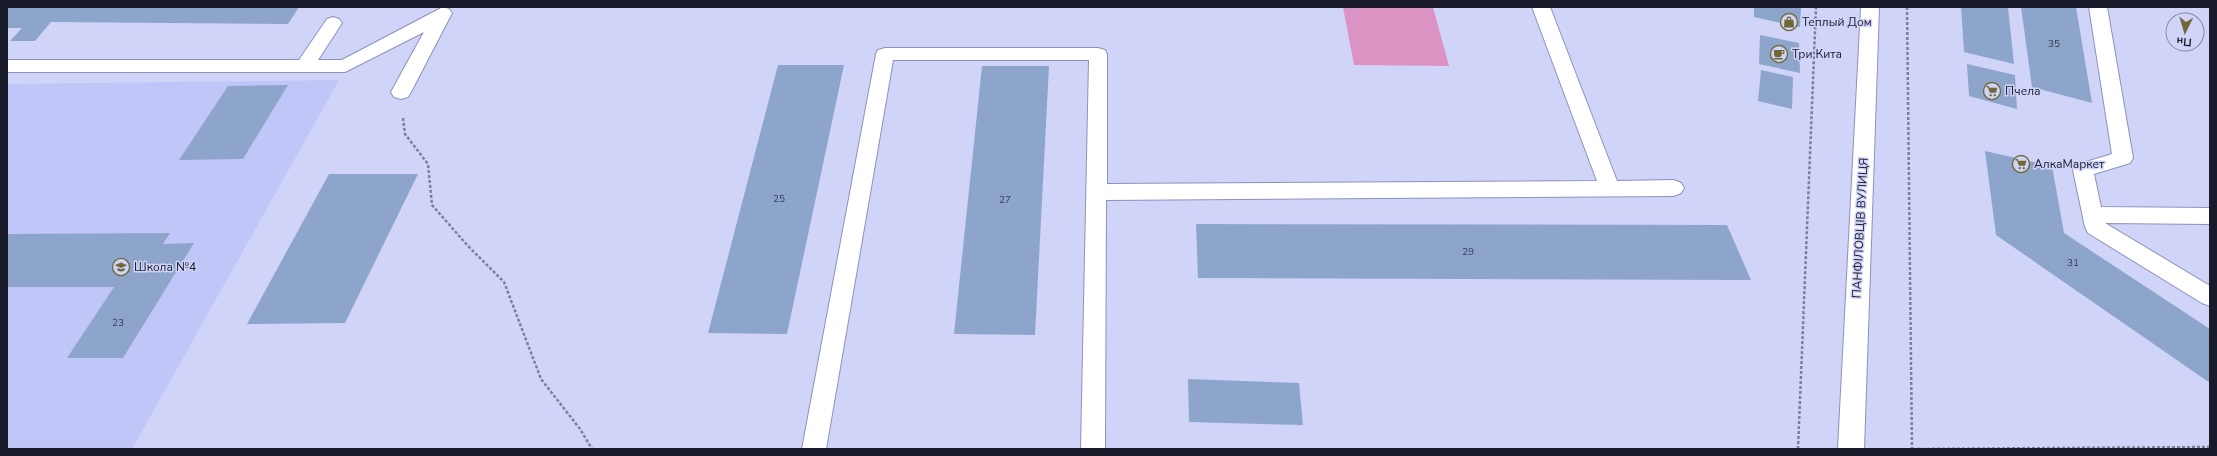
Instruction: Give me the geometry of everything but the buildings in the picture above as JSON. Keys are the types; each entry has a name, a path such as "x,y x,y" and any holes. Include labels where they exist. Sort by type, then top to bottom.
{"street":[{"name":"ПАНФІЛОВЦІВ ВУЛИЦЯ","path":"1851,449 1870,7"}],"lane":[{"path":"1541,7 1610,188"},
{"path":"2098,7 2123,158 2083,170 2095,227 2210,297"},
{"path":"7,66 345,66 444,11"},
{"path":"401,92 444,11"},
{"path":"304,66 332,23"},
{"path":"814,449 885,54 1098,54 1093,449"},
{"path":"1097,192 1674,188"},
{"path":"2092,216 2210,216"}],"path":[{"path":"1798,449 1816,7"},
{"path":"1907,7 1912,449 2210,447"},
{"path":"401,92 405,134 428,164 432,205 468,246 504,282 541,379 580,429 592,449"}],"shaded area":[{"path":"1343,7 1433,7 1449,66 1354,65"},
{"name":"Школа №4","path":"339,80 132,449 7,449 7,84"}],"place":[{"name":"Теплый Дом","path":"1789,22"},
{"name":"Три Кита","path":"1779,54"},
{"name":"Пчела","path":"1992,91"},
{"name":"АлкаМаркет","path":"2021,164"},
{"name":"Школа №4","path":"121,267"}]}
